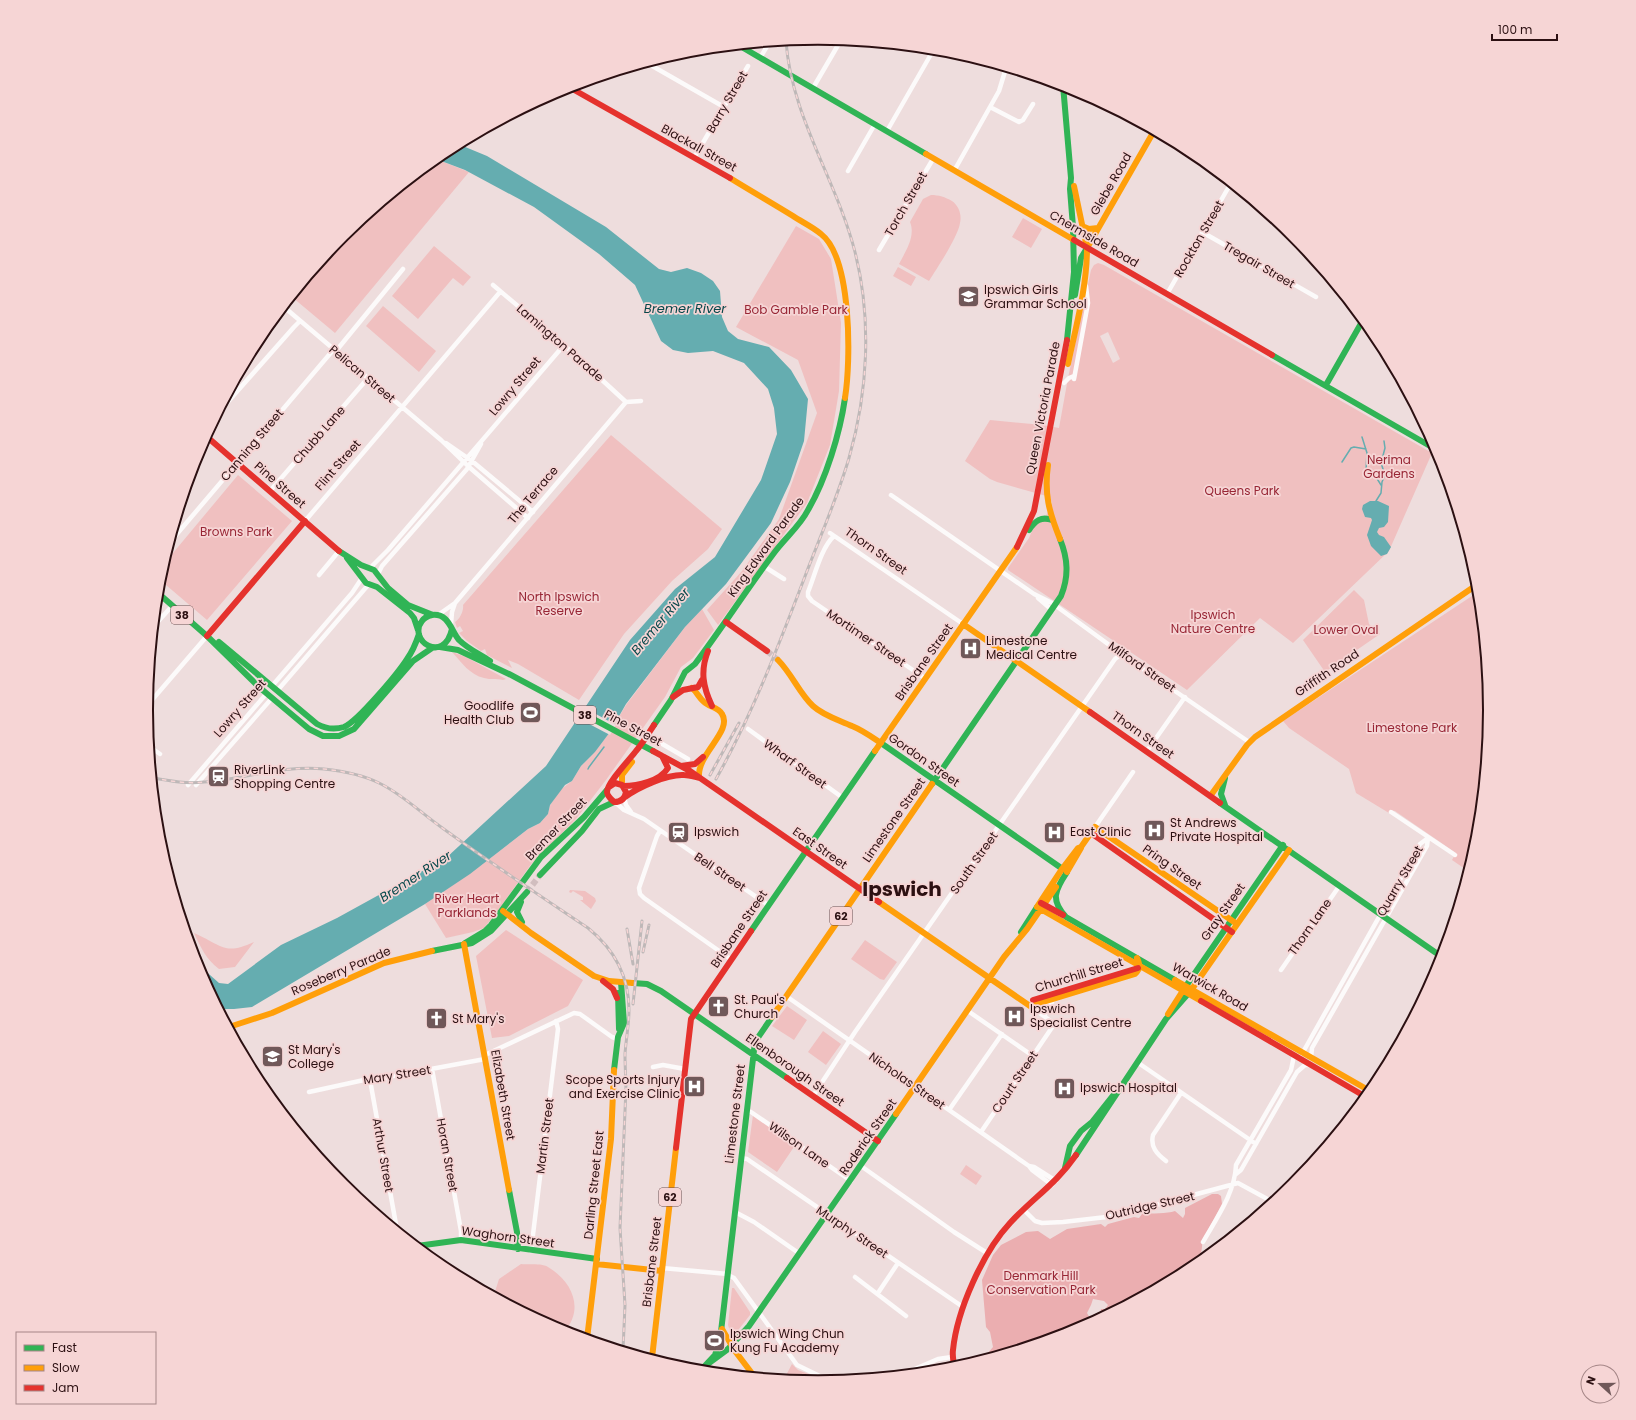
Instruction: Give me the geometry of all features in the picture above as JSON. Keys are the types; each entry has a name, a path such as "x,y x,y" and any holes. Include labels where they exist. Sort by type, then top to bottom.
{"main road":[{"name":"Chermside Road","path":"746,49 1086,248 1426,443"},
{"name":"Blackall Street","path":"576,91 742,185 818,231"},
{"path":"1064,93 1071,178"},
{"name":"Glebe Road","path":"1071,305 1078,285 1081,256 1152,135"},
{"name":"Queen Victoria Parade","path":"1052,520 1046,486 1048,464 1085,283 1086,269 1086,248 1071,178"},
{"name":"Queen Victoria Parade","path":"1001,570 1017,546 1027,527 1036,504 1066,350 1071,305 1074,240 1070,189 1071,178"},
{"path":"1082,226 1090,229 1098,228"},
{"name":"King Edward Parade","path":"726,622 765,567 808,511 835,444 842,418 846,392 848,331 841,273 835,251 826,238 818,231"},
{"path":"1086,269 1092,260 1103,257"},
{"path":"1326,386 1360,325"},
{"name":"Pine Street","path":"211,440 339,550 360,564 374,570 378,574"},
{"path":"1017,546 1037,521 1045,517 1052,520"},
{"name":"Limestone Street","path":"707,1365 718,1351 722,1329 746,1111 753,1054 757,1038 1054,608 1065,586 1068,570 1065,552 1052,520"},
{"name":"Flint Street","path":"207,636 305,521"},
{"name":"Pine Street","path":"339,550 365,582 370,584"},
{"path":"362,578 370,568"},
{"name":"Brisbane Street","path":"653,1354 691,1019 768,905 1001,570"},
{"path":"432,648 423,643 414,618 410,613 381,590 370,584 378,574 388,588 406,603 416,609 435,615"},
{"name":"Griffith Road","path":"1211,795 1249,742 1277,721 1471,589"},
{"name":"38","path":"163,598 207,636 269,695 312,731 323,736 333,737 345,734 354,729 413,661 432,648 440,647"},
{"path":"333,737 334,729 347,726 357,718 407,660 414,649 423,620 435,615"},
{"name":"38","path":"435,615 445,618 451,628"},
{"path":"726,622 767,651"},
{"name":"Bremer Street","path":"504,914 541,857 584,817 637,750 671,700 685,672 690,669 726,622"},
{"name":"Thorn Street","path":"963,624 1436,953"},
{"path":"440,647 449,639 451,628"},
{"name":"Pine Street","path":"451,628 463,643 509,674"},
{"name":"38","path":"207,636 219,642 316,724 324,728 334,729"},
{"name":"Bremer Street","path":"671,700 683,690 698,687 702,677 704,660 710,644"},
{"name":"Pine Street","path":"440,647 458,650 509,674 662,756"},
{"name":"Gordon Street","path":"778,660 785,666 806,698 815,708 853,726 881,743 1064,870"},
{"path":"690,669 698,670 712,706"},
{"path":"680,766 695,764 704,756 723,729 724,723 722,714 705,702 699,693 684,684 682,678"},
{"name":"Lowry Street","path":"269,695 275,689"},
{"name":"Bremer Street","path":"623,786 622,775 633,760 637,750"},
{"path":"662,756 668,768 664,774 634,786 623,786 615,783 608,788 608,798 614,802 620,801 624,797 651,784 668,778 683,775 700,778 698,772 704,756"},
{"name":"East Street","path":"662,756 700,778 1027,1004"},
{"path":"1226,774 1221,794 1226,806"},
{"path":"623,786 626,791 624,797"},
{"name":"Bremer Street","path":"540,875 582,831 599,809 614,802"},
{"name":"Roderick Street","path":"709,1363 733,1346 759,1313 990,978 1018,938 1027,929 1040,906 1064,870 1081,851 1081,847 1095,827"},
{"name":"Pring Street","path":"1095,827 1237,924"},
{"name":"Pring Street","path":"1091,833 1232,932"},
{"name":"Gray Street","path":"1199,973 1226,928 1283,845"},
{"name":"Gray Street","path":"1117,1092 1166,1019 1168,1013 1232,932 1289,850"},
{"name":"Roderick Street","path":"1040,906 1058,884 1064,870"},
{"path":"1058,884 1054,895 1055,902 1058,909 1066,917"},
{"name":"Bremer Street","path":"464,944 485,931 527,892"},
{"name":"Ellenborough Street","path":"527,892 519,906 517,914 531,933"},
{"name":"Warwick Road","path":"1040,906 1066,917 1079,929 1155,968 1302,1053 1308,1062 1360,1094"},
{"name":"Warwick Road","path":"1040,906 1079,929 1122,958 1294,1056 1364,1089"},
{"name":"Ellenborough Street","path":"504,914 598,978 620,984 647,984 661,991 878,1141"},
{"name":"Roseberry Parade","path":"233,1026 272,1013 384,963 464,944"},
{"name":"Elizabeth Street","path":"464,944 518,1239 518,1250"},
{"path":"1120,974 1128,967 1122,958"},
{"path":"1137,958 1140,962 1140,967 1148,966 1155,968"},
{"name":"Churchill Street","path":"1027,1004 1140,967"},
{"name":"Churchill Street","path":"1129,977 1136,973 1140,967"},
{"name":"Churchill Street","path":"1027,1004 1057,999 1129,977 1145,975 1159,979"},
{"name":"Darling Street East","path":"598,978 613,989 618,1004"},
{"name":"Darling Street East","path":"588,1333 611,1139 620,984"},
{"name":"Darling Street East","path":"618,1036 624,1022 620,984"},
{"path":"1062,1173 1067,1160 1068,1150 1081,1131 1090,1124 1117,1092"},
{"path":"953,1361 952,1357 963,1307 986,1253 1000,1234 1054,1183 1093,1131 1110,1106 1117,1092"},
{"path":"1085,1127 1093,1131"},
{"path":"1068,1150 1072,1155 1078,1152"},
{"name":"Waghorn Street","path":"423,1245 461,1240 596,1261 620,1267 635,1269 662,1269"},
{"path":"722,1329 735,1351 750,1371"}],"street":[{"path":"813,88 838,45"},
{"path":"760,58 767,47"},
{"path":"887,131 931,55"},
{"path":"653,66 724,107"},
{"name":"Barry Street","path":"694,158 748,66"},
{"path":"954,171 1001,88 1005,72"},
{"path":"990,107 1019,122 1023,120 1032,104"},
{"path":"848,171 875,124"},
{"name":"Torch Street","path":"880,250 933,159"},
{"name":"Rockton Street","path":"1167,294 1228,186"},
{"name":"Tregair Street","path":"1202,232 1316,298"},
{"name":"Canning Street","path":"178,531 335,350 403,269"},
{"name":"Queen Victoria Parade","path":"1064,383 1069,378 1074,378 1088,301 1085,283"},
{"name":"Lamington Parade","path":"493,285 564,345 626,402"},
{"name":"Flint Street","path":"305,521 500,292"},
{"name":"Pelican Street","path":"287,310 442,440 484,470 533,512"},
{"path":"231,398 300,321"},
{"name":"Lowry Street","path":"370,568 388,550 564,345"},
{"name":"Chubb Lane","path":"270,491 368,378"},
{"path":"626,402 641,400"},
{"name":"The Terrace","path":"435,615 455,603 626,402"},
{"name":"Pelican Street","path":"442,440 463,462 528,518"},
{"name":"Lowry Street","path":"378,574 469,467 482,441"},
{"path":"479,476 484,470"},
{"name":"Milford Street","path":"891,494 1249,742"},
{"path":"519,510 524,504"},
{"name":"Mortimer Street","path":"832,534 808,592 808,596 812,601 926,679"},
{"name":"Thorn Street","path":"832,534 963,624"},
{"path":"319,575 339,550"},
{"path":"388,550 394,554"},
{"path":"765,567 784,580"},
{"name":"Lowry Street","path":"275,689 308,644 357,588 362,578"},
{"name":"Lowry Street","path":"275,689 313,649 370,584"},
{"path":"347,599 352,603"},
{"name":"The Terrace","path":"451,628 452,612 455,603"},
{"path":"160,620 172,606"},
{"path":"321,629 326,634"},
{"name":"Flint Street","path":"153,699 207,636"},
{"path":"308,644 313,649"},
{"name":"South Street","path":"813,1096 1082,706 1116,658 1120,655 1124,655"},
{"name":"Lowry Street","path":"188,785 269,695"},
{"name":"Lowry Street","path":"196,785 269,695"},
{"path":"1147,751 1185,697"},
{"name":"Wharf Street","path":"748,730 843,798"},
{"path":"647,735 688,759"},
{"path":"154,750 160,754"},
{"name":"Roderick Street","path":"1095,827 1133,772"},
{"name":"Bell Street","path":"624,797 626,805 632,812"},
{"name":"Bell Street","path":"614,802 624,810 632,812 644,819 768,905"},
{"path":"1391,812 1455,855"},
{"path":"660,830 657,834 642,877 639,892 644,898 732,960"},
{"name":"Quarry Street","path":"1302,1053 1383,915 1427,846 1428,838"},
{"name":"Thorn Lane","path":"1281,970 1340,885"},
{"name":"Quarry Street","path":"1308,1062 1312,1048 1347,986 1383,915"},
{"path":"1342,983 1347,986"},
{"name":"Nicholas Street","path":"786,996 1029,1166 1033,1166 1054,1183"},
{"path":"1045,1017 1045,1007 1057,999"},
{"name":"East Street","path":"1027,1004 1045,1017"},
{"path":"968,1011 1033,1056"},
{"name":"Mary Street","path":"309,1092 432,1069 485,1057 556,1021 576,1013 611,1036 618,1036"},
{"name":"Court Street","path":"981,1132 1048,1033 1053,1023 1045,1017"},
{"name":"Martin Street","path":"532,1251 558,1029 556,1021"},
{"path":"1319,1022 1324,1026"},
{"path":"949,1110 1002,1034"},
{"path":"1203,1242 1226,1200 1236,1174 1236,1165 1291,1070 1294,1056"},
{"path":"1137,1062 1256,1144"},
{"path":"1236,1174 1242,1170 1297,1072 1308,1062"},
{"path":"653,1067 663,1065 685,1069"},
{"name":"Horan Street","path":"432,1069 461,1231 461,1240"},
{"name":"Arthur Street","path":"370,1080 396,1223"},
{"path":"1166,1161 1156,1152 1152,1139 1155,1130 1181,1093"},
{"name":"Wilson Lane","path":"746,1111 751,1112 851,1181"},
{"name":"Murphy Street","path":"741,1158 747,1159 963,1307"},
{"path":"861,1166 986,1253"},
{"path":"1232,1185 1238,1183 1268,1199"},
{"name":"Outridge Street","path":"1024,1210 1034,1220 1040,1223 1115,1216 1232,1185"},
{"path":"735,1212 754,1222 800,1254"},
{"path":"878,1293 898,1262"},
{"name":"Waghorn Street","path":"662,1269 728,1275"},
{"path":"728,1275 734,1278 798,1365 818,1375"},
{"path":"855,1276 906,1316"},
{"path":"921,1366 938,1359 952,1357"}],"green space":[{"path":"442,162 469,172 335,333 295,299 348,240 413,182"},
{"path":"931,195 944,197 952,201 959,211 961,220 951,244 929,281 899,264 911,239 912,233 910,222 923,199"},
{"path":"1023,218 1042,229 1031,248 1012,237"},
{"name":"Bob Gamble Park","path":"796,226 819,239 831,259 841,323 839,391 830,445 807,503 718,625 707,610 742,571 779,519 817,413 798,360 736,327"},
{"path":"434,246 471,277 463,286 453,278 418,319 392,296"},
{"name":"Queens Park","path":"1098,263 1104,265 1430,452 1431,455 1389,551 1293,643 1260,618 1187,690 1008,570 1029,538 1034,526 1044,520 1052,503 1050,497 997,482 990,479 965,461 990,420 1059,428 1091,270 1094,265","holes":["1108,332 1120,359 1113,363 1100,336"]},
{"path":"898,267 916,277 911,286 893,276"},
{"path":"383,306 436,351 419,372 366,326"},
{"name":"North Ipswich Reserve","path":"611,435 722,529 708,549 672,581 624,634 579,700 518,664 508,660 512,668 487,655 485,649 481,651 459,633 463,631 460,626 457,628 455,622 461,614 463,605"},
{"name":"Browns Park","path":"238,475 292,521 207,620 165,584 172,554"},
{"name":"Lower Oval","path":"1354,590 1364,600 1369,624 1380,634 1325,672 1303,640"},
{"name":"Limestone Park","path":"1473,596 1482,667 1482,753 1477,797 1470,840 1463,868 1452,860 1456,853 1395,811 1390,810 1389,813 1356,793 1349,769 1289,728 1283,721"},
{"name":"River Heart Parklands","path":"702,609 714,630 693,658 681,667 665,697 606,780 576,819 532,863 484,928 446,938 425,904 480,866 528,829 540,823 548,814 550,805 560,790 572,781 581,766 595,752 610,732 626,705 685,627"},
{"path":"452,652 466,657 506,679 489,679 474,674 466,668"},
{"path":"570,890 585,891 595,898 596,901 591,909 580,900 583,900 583,897 573,891 571,893 569,892"},
{"path":"506,930 583,980 568,1006 509,1036 492,1038 476,956"},
{"path":"194,933 217,945 229,948 236,948 254,942 235,967 219,969 207,957"},
{"path":"865,940 897,962 884,980 880,979 851,959"},
{"path":"787,1006 807,1020 794,1040 772,1026"},
{"path":"823,1031 841,1044 826,1065 808,1052"},
{"path":"753,1115 796,1144 777,1172 748,1152"},
{"path":"966,1165 982,1176 976,1185 960,1174"},
{"name":"Denmark Hill Conservation Park","path":"1212,1194 1218,1194 1221,1196 1222,1204 1202,1241 1201,1253 1150,1286 1112,1306 1101,1311 1101,1309 1105,1309 1108,1305 1104,1301 1093,1299 1087,1313 1089,1316 1032,1340 989,1352 993,1347 990,1332 986,1327 982,1280 993,1255 1001,1245 1026,1232 1038,1231 1050,1239 1067,1229 1101,1224 1105,1227 1108,1224 1134,1217 1139,1218 1142,1214 1175,1211 1183,1218 1185,1208"},
{"path":"521,1264 548,1267 564,1280 573,1296 574,1314 570,1323 568,1326 564,1324 495,1291 499,1279"},
{"path":"732,1288 734,1288 750,1312 750,1315 732,1338 728,1325"},
{"path":"792,1364 798,1370 811,1375 787,1374"}],"water":[{"name":"Bremer River","path":"465,147 487,156 606,227 659,269 671,272 687,268 701,273 713,281 720,291 722,317 728,331 738,339 769,347 791,370 808,399 804,441 790,482 771,523 726,584 685,627 626,704 610,732 595,752 581,766 572,781 565,785 550,805 548,814 540,823 528,829 470,874 425,904 252,1007 225,1009 208,973 219,983 228,984 281,945 337,918 446,858 546,766 630,640 675,589 715,557 761,480 777,434 774,408 768,389 744,363 713,351 688,353 673,350 661,341 635,285 599,254 534,207 465,170 443,161"},
{"path":"1370,501 1378,501 1389,506 1388,522 1384,527 1379,528 1377,532 1379,535 1384,537 1391,547 1387,554 1381,556 1371,546 1367,535 1372,520 1371,518 1365,517 1362,509 1363,505"}],"pier":[{"path":"583,707 616,725 610,735 576,717"}],"waterway":[{"path":"1362,437 1367,453 1366,471 1371,476 1376,477 1381,485"},
{"path":"1376,501 1381,493 1382,482 1385,475 1381,463 1385,448 1384,441"},
{"path":"1342,462 1351,448 1366,449"},
{"path":"588,769 604,747"}],"tunnel":[{"path":"767,651 778,660"},
{"path":"527,892 540,875"}],"railway":[{"path":"716,779 753,706 833,504 849,458 864,381 866,329 864,303 855,252 847,226 796,96 787,46"},
{"path":"710,775 739,723"},
{"path":"157,779 197,783 309,768 345,772 366,778 379,783 396,793 477,853 588,928 612,954 623,975 628,998 629,1016 625,1054 626,1094"},
{"path":"633,1004 642,921"},
{"path":"643,952 649,925"},
{"path":"627,929 633,964"},
{"path":"623,1345 625,1305 620,1228 626,1088"}],"traffic: fast":[{"path":"746,49 926,154"},
{"path":"1064,93 1071,178 1070,189 1074,272 1067,340"},
{"path":"1075,295 1081,258 1087,248"},
{"path":"1326,385 1360,325"},
{"path":"1272,355 1427,444"},
{"path":"654,725 671,700 685,672 695,664 774,553 805,516 815,498 831,456 840,426 845,398"},
{"path":"1029,530 1041,519 1052,520"},
{"path":"932,784 1061,596 1064,589 1066,561 1060,539"},
{"path":"339,551 361,565 374,570 388,588 408,605 433,615"},
{"path":"347,558 366,583 377,587 410,613 414,618 418,630"},
{"path":"163,598 207,636 259,687 309,729 323,736 339,736 354,729 413,661 432,648"},
{"path":"452,629 448,640 442,646 428,646 419,635 419,628 423,620 431,615 438,615 449,623 459,640 470,649 490,661"},
{"path":"219,642 317,724 333,729 344,727 350,723 377,696 409,656 419,634"},
{"path":"440,647 458,650 509,674 653,751"},
{"path":"881,743 1067,872 1057,890 1056,895 1058,905 1066,917 1175,980"},
{"path":"751,931 875,751"},
{"path":"1225,778 1221,794 1225,805"},
{"path":"465,943 485,931 491,925 541,857 584,817 607,790"},
{"path":"540,875 582,831 599,809 614,802"},
{"path":"1220,803 1436,953"},
{"path":"1186,986 1283,845"},
{"path":"432,951 472,943 491,931 527,892"},
{"path":"521,902 517,912 522,922"},
{"path":"1021,932 1037,907"},
{"path":"614,1070 618,1037 624,1023 621,982"},
{"path":"633,983 647,984 661,991 787,1078"},
{"path":"618,993 619,1029"},
{"path":"1076,1155 1166,1019 1187,995"},
{"path":"706,1365 715,1355 720,1340 755,1042 772,1017"},
{"path":"1065,1168 1070,1146 1081,1131 1092,1122 1115,1093"},
{"path":"709,1363 728,1349 749,1326 896,1114"},
{"path":"509,1190 517,1232 518,1249"},
{"path":"423,1245 461,1240 597,1259"}],"traffic: slow":[{"path":"1087,248 1152,135"},
{"path":"926,154 1074,240"},
{"path":"730,178 815,229 831,246 839,265 847,311 848,360 845,398"},
{"path":"1068,364 1087,263 1087,248 1074,186"},
{"path":"1082,226 1089,229 1098,228"},
{"path":"1048,465 1048,503 1060,539"},
{"path":"875,751 1017,547"},
{"path":"1211,795 1247,745 1255,737 1471,589"},
{"path":"963,624 1090,712"},
{"path":"778,660 813,706 827,715 867,734 881,743"},
{"path":"692,688 704,702 716,708 722,714 724,721 723,728 703,760 699,777"},
{"path":"622,785 622,775 632,762"},
{"path":"772,1017 932,784"},
{"path":"1062,869 1078,848 1081,847 1095,827 1237,924"},
{"path":"1067,872 1081,848"},
{"path":"1192,989 1289,850"},
{"path":"1062,869 1037,907 1201,1001"},
{"path":"896,1114 1004,957 1027,929 1056,887"},
{"path":"879,902 1030,1006 1135,974 1139,966 1137,958"},
{"path":"503,911 531,933 594,976 609,981 633,983"},
{"path":"464,944 509,1190"},
{"path":"233,1026 272,1013 384,963 432,951"},
{"path":"1175,980 1365,1088"},
{"path":"1168,1014 1182,992"},
{"path":"588,1333 611,1139 614,1070"},
{"path":"653,1354 676,1148"},
{"path":"596,1264 662,1271"},
{"path":"722,1329 735,1351 750,1371"}],"traffic: jam":[{"path":"576,91 730,178"},
{"path":"1074,240 1272,355"},
{"path":"1017,547 1034,511 1067,340"},
{"path":"211,440 339,551"},
{"path":"207,636 305,521"},
{"path":"726,622 767,651"},
{"path":"708,651 703,672 706,692 712,706"},
{"path":"673,697 683,690 698,687 702,680"},
{"path":"1090,712 1220,803"},
{"path":"609,787 615,783 622,785 626,792 624,798 621,801 614,802 608,795 608,788 641,745 654,725"},
{"path":"653,751 690,771 879,902"},
{"path":"623,786 642,784 664,773 668,768 662,756"},
{"path":"681,766 695,764 703,757"},
{"path":"625,797 645,785 677,775 700,778"},
{"path":"1091,833 1232,932"},
{"path":"1041,903 1063,915"},
{"path":"676,1148 691,1019 751,931"},
{"path":"1033,1000 1138,968"},
{"path":"603,981 613,989 617,998"},
{"path":"1201,1001 1361,1094"},
{"path":"787,1078 878,1141"},
{"path":"953,1361 955,1334 960,1317 973,1282 990,1249 1010,1223 1052,1183 1076,1155"}],"place":[{"name":"Ipswich Girls Grammar School","path":"968,297"},
{"name":"Limestone Medical Centre","path":"970,648"},
{"name":"Goodlife Health Club","path":"530,713"},
{"name":"RiverLink Shopping Centre","path":"218,777"},
{"name":"St Andrews Private Hospital","path":"1154,830"},
{"name":"Ipswich","path":"679,832"},
{"name":"East Clinic","path":"1055,832"},
{"name":"St. Paul's Church","path":"719,1007"},
{"name":"Ipswich Specialist Centre","path":"1014,1016"},
{"name":"St Mary's","path":"437,1019"},
{"name":"St Mary's College","path":"273,1057"},
{"name":"Scope Sports Injury and Exercise Clinic","path":"695,1087"},
{"name":"Ipswich Hospital","path":"1065,1088"},
{"name":"Ipswich Wing Chun Kung Fu Academy","path":"714,1341"}],"district":[{"name":"Ipswich","path":"902,889"}],"park label":[{"name":"Nerima Gardens","path":"1389,467"},
{"name":"Ipswich Nature Centre","path":"1213,622"}]}
